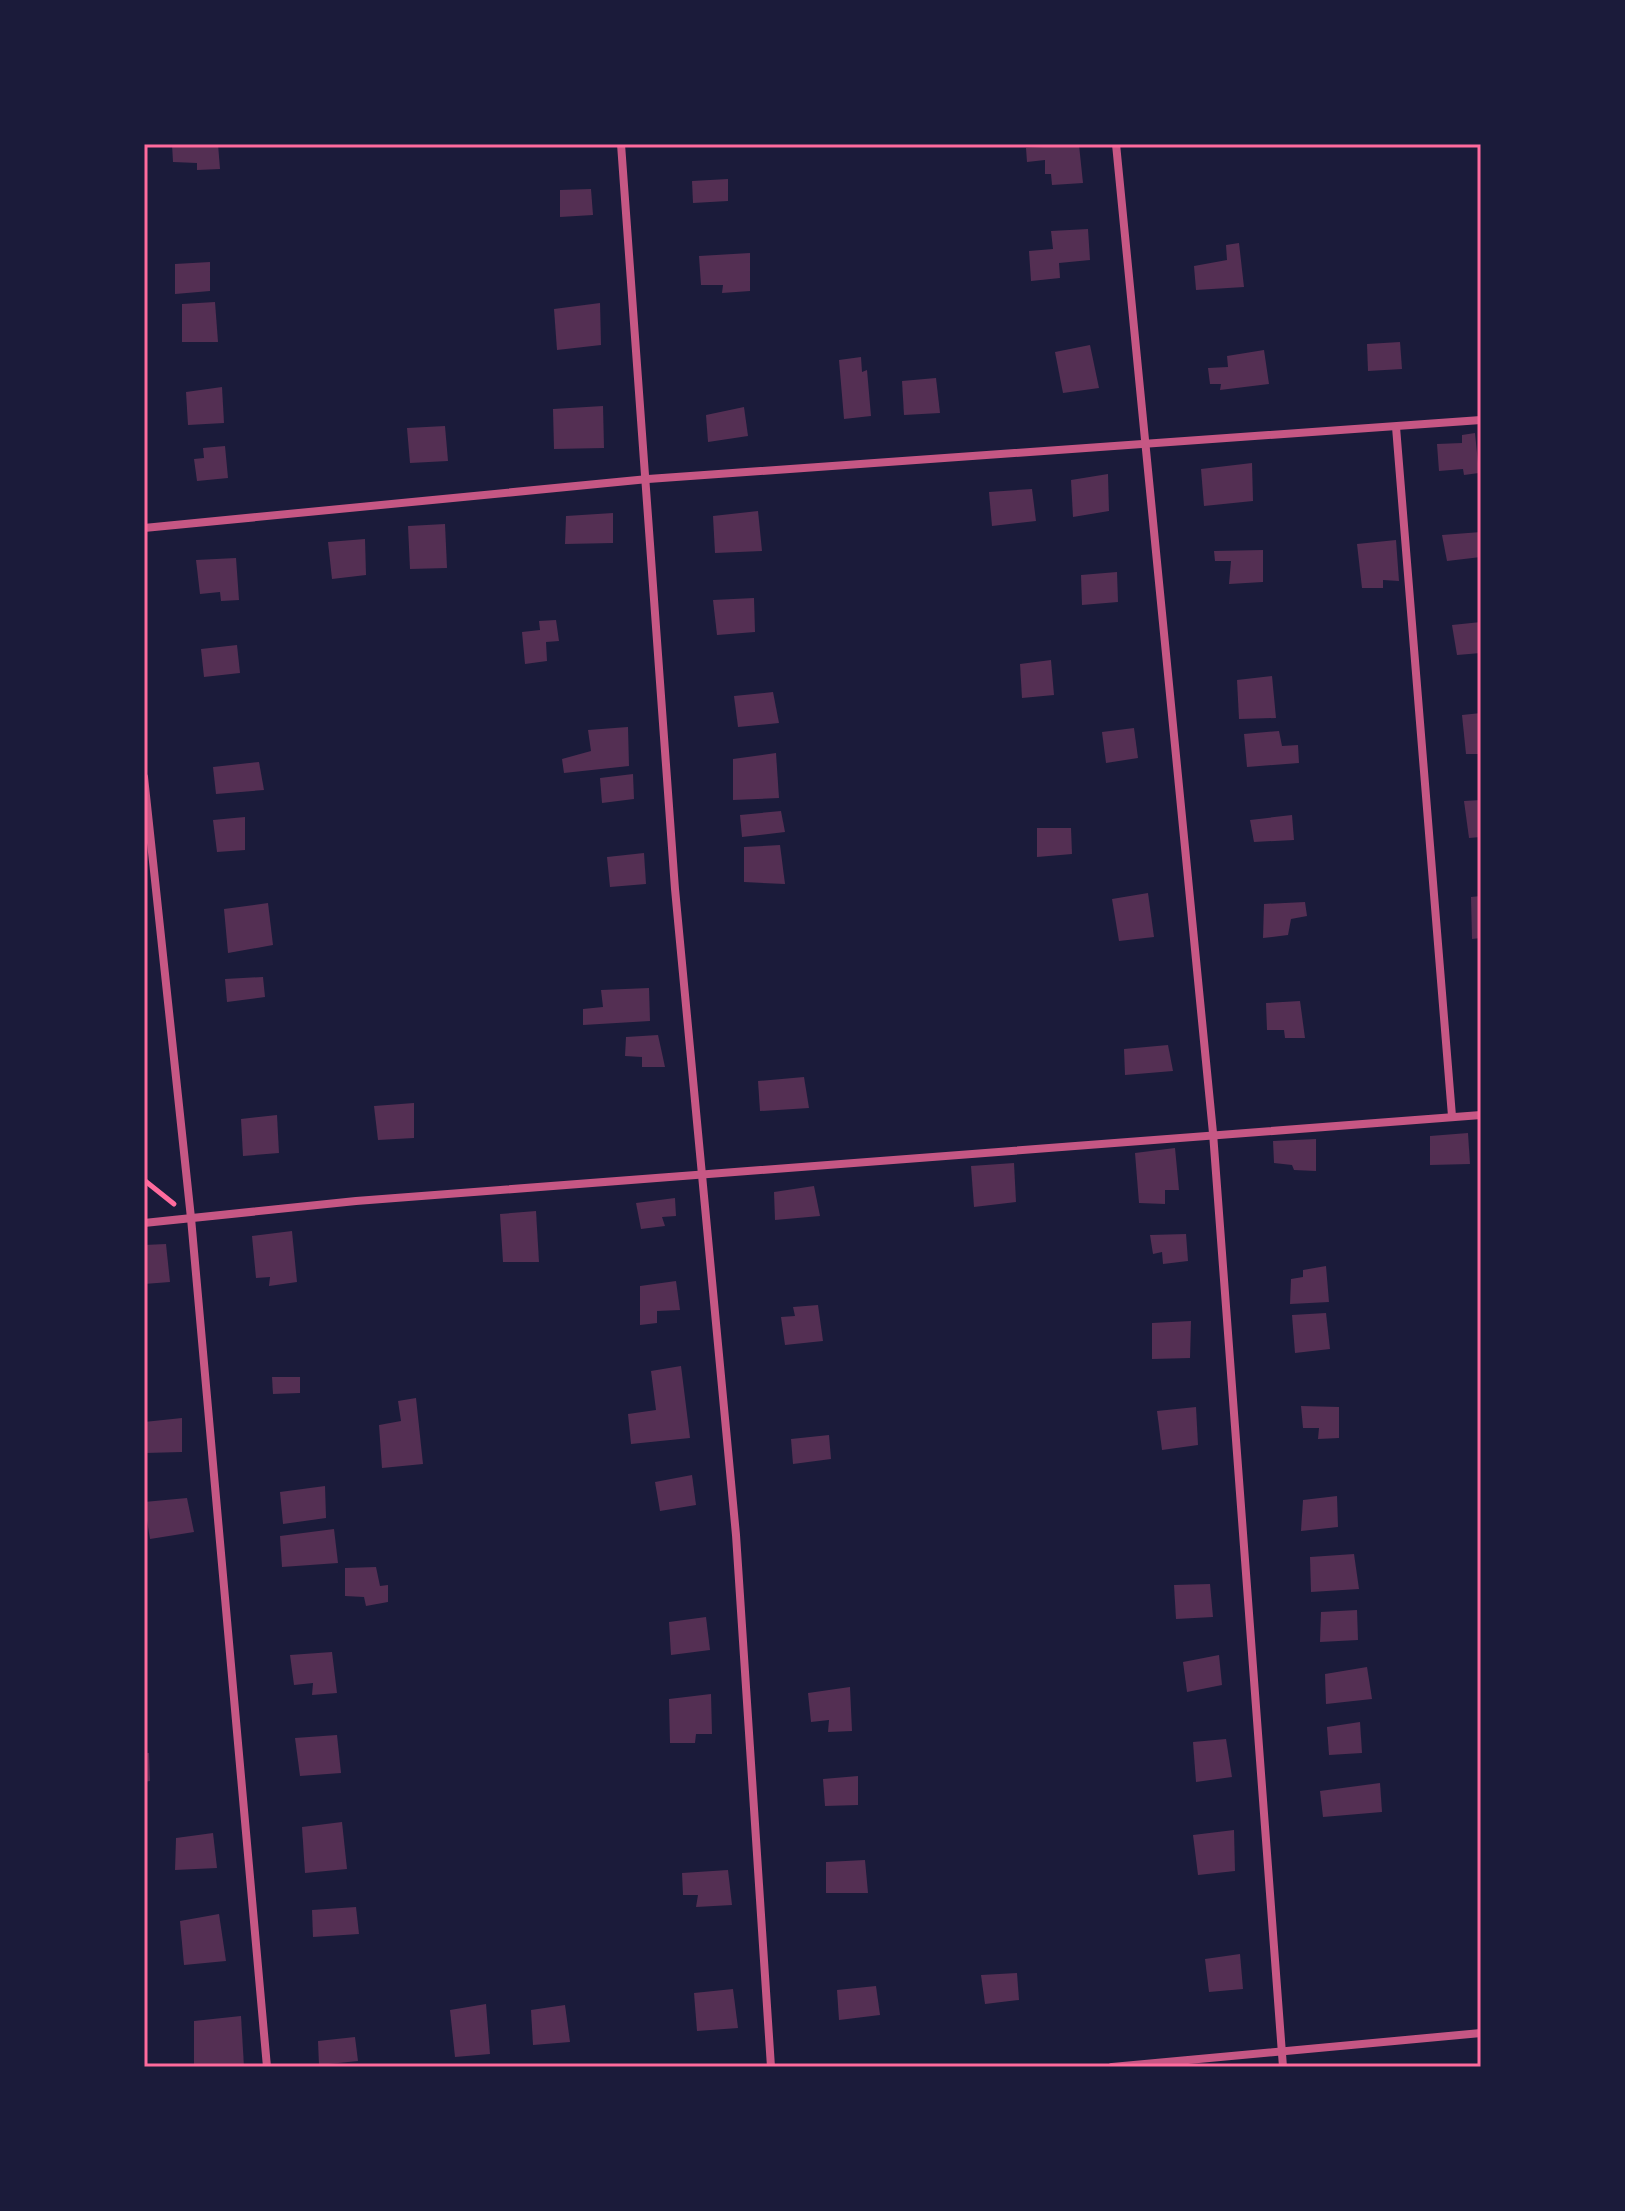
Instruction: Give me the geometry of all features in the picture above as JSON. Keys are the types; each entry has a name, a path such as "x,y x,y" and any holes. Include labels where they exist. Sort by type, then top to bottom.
{"street":[{"path":"621,144 648,479 675,889 705,1176 736,1535 771,2067"},
{"path":"1116,144 1213,1133 1283,2067"},
{"path":"144,528 648,479 1481,420"},
{"path":"1396,427 1452,1116"},
{"path":"144,777 191,1218 267,2067"},
{"path":"144,1223 356,1201 705,1176 1213,1133 1481,1115"},
{"path":"1112,2067 1481,2033"}],"path":[{"path":"144,1180 191,1218"}],"building":[{"path":"172,144 218,144 220,169 197,170 197,163 173,162"},
{"path":"1079,145 1083,183 1052,185 1051,174 1045,174 1045,160 1027,162 1026,148"},
{"path":"728,179 728,201 693,203 692,181"},
{"path":"591,189 593,215 560,217 560,190"},
{"path":"1088,229 1090,260 1059,263 1060,278 1031,281 1029,251 1053,249 1051,231"},
{"path":"1239,243 1244,287 1196,290 1194,266 1227,260 1226,245"},
{"path":"750,253 750,291 722,293 723,285 701,285 699,256"},
{"path":"210,262 210,291 175,294 175,264"},
{"path":"215,302 218,342 182,342 182,304"},
{"path":"600,303 601,345 557,350 554,309"},
{"path":"1400,342 1402,369 1368,371 1367,344"},
{"path":"1090,345 1099,388 1063,393 1055,352"},
{"path":"1264,350 1269,384 1220,390 1221,384 1210,384 1208,368 1228,367 1227,356"},
{"path":"861,357 862,372 867,370 871,416 844,419 839,360"},
{"path":"936,378 940,413 904,415 902,381"},
{"path":"222,387 224,423 188,425 186,392"},
{"path":"603,406 604,448 554,449 553,409"},
{"path":"744,407 748,436 708,442 706,415"},
{"path":"445,426 448,461 410,463 407,428"},
{"path":"1475,433 1479,473 1464,475 1463,469 1439,471 1437,444 1462,443 1462,435"},
{"path":"225,446 228,478 197,481 194,459 204,458 203,448"},
{"path":"1252,463 1253,501 1204,506 1201,469"},
{"path":"1108,474 1109,511 1073,517 1071,480"},
{"path":"1032,489 1036,521 992,526 989,492"},
{"path":"758,511 762,551 715,553 713,516"},
{"path":"613,513 613,543 565,544 566,516"},
{"path":"445,524 447,568 410,569 408,526"},
{"path":"1481,532 1481,557 1447,561 1442,535"},
{"path":"365,539 366,575 332,579 328,542"},
{"path":"1396,540 1399,581 1383,580 1383,588 1362,588 1357,544"},
{"path":"1263,550 1263,582 1229,584 1231,561 1215,561 1214,551"},
{"path":"236,558 239,600 221,601 220,592 200,594 196,560"},
{"path":"1117,572 1118,602 1082,605 1081,575"},
{"path":"754,598 755,632 717,635 713,600"},
{"path":"556,620 559,641 546,642 547,661 525,664 522,632 540,630 539,621"},
{"path":"1481,622 1481,653 1457,655 1452,625"},
{"path":"237,645 240,673 204,677 201,649"},
{"path":"1051,660 1054,695 1022,698 1020,664"},
{"path":"1272,676 1276,718 1239,719 1237,680"},
{"path":"773,692 779,723 738,727 734,696"},
{"path":"1481,713 1481,754 1466,754 1462,715"},
{"path":"628,727 629,766 564,773 562,759 591,751 588,730"},
{"path":"1134,728 1138,758 1106,763 1102,732"},
{"path":"1279,731 1282,746 1298,745 1299,763 1247,767 1244,734"},
{"path":"776,753 779,798 733,800 733,759"},
{"path":"259,762 264,790 216,794 213,767"},
{"path":"633,774 634,799 602,803 600,778"},
{"path":"1481,800 1481,837 1469,838 1464,801"},
{"path":"781,811 785,832 742,837 740,815"},
{"path":"1292,815 1294,840 1254,842 1250,820"},
{"path":"245,817 245,850 217,852 213,820"},
{"path":"1037,828 1071,828 1072,854 1037,857"},
{"path":"780,845 785,884 744,882 744,847"},
{"path":"644,853 646,884 610,887 607,857"},
{"path":"1148,893 1154,937 1119,941 1112,899"},
{"path":"1481,896 1481,938 1472,939 1471,897"},
{"path":"1305,902 1307,916 1291,919 1288,935 1263,938 1264,904"},
{"path":"268,903 273,945 228,953 224,909"},
{"path":"263,977 265,997 227,1002 225,979"},
{"path":"649,988 650,1021 583,1025 583,1009 603,1007 601,990"},
{"path":"1300,1001 1305,1038 1285,1038 1284,1030 1267,1030 1266,1003"},
{"path":"658,1035 665,1067 642,1067 642,1057 625,1056 626,1037"},
{"path":"1168,1045 1173,1071 1125,1075 1124,1049"},
{"path":"804,1077 809,1108 760,1111 758,1081"},
{"path":"414,1103 414,1138 378,1140 374,1106"},
{"path":"277,1115 279,1153 243,1156 241,1119"},
{"path":"1468,1133 1470,1164 1430,1165 1430,1136"},
{"path":"1316,1139 1316,1171 1294,1170 1292,1165 1274,1163 1273,1141"},
{"path":"1175,1148 1179,1190 1165,1190 1165,1204 1139,1203 1135,1153"},
{"path":"1014,1163 1016,1202 974,1207 971,1166"},
{"path":"814,1186 820,1216 775,1220 774,1192"},
{"path":"675,1198 676,1216 662,1217 665,1226 641,1229 636,1203"},
{"path":"536,1211 539,1262 503,1262 500,1214"},
{"path":"292,1231 297,1282 269,1286 270,1277 256,1278 252,1236"},
{"path":"1186,1234 1188,1261 1163,1264 1162,1252 1153,1254 1150,1235"},
{"path":"166,1244 170,1282 144,1284 144,1245"},
{"path":"1326,1266 1329,1302 1290,1304 1291,1279 1303,1277 1303,1270"},
{"path":"676,1281 680,1310 657,1311 657,1323 640,1325 640,1286"},
{"path":"818,1305 823,1341 785,1345 781,1317 795,1316 793,1307"},
{"path":"1326,1313 1330,1349 1295,1353 1292,1315"},
{"path":"1191,1321 1190,1358 1152,1359 1152,1323"},
{"path":"681,1366 690,1438 631,1444 628,1414 656,1410 651,1371"},
{"path":"272,1377 300,1377 300,1393 273,1394"},
{"path":"416,1398 423,1464 382,1468 379,1425 401,1421 398,1401"},
{"path":"1301,1406 1339,1407 1339,1438 1318,1439 1319,1428 1303,1428"},
{"path":"1196,1407 1198,1445 1162,1450 1157,1411"},
{"path":"182,1418 182,1452 145,1453 144,1422"},
{"path":"829,1435 831,1459 793,1464 791,1439"},
{"path":"692,1475 696,1505 660,1511 655,1482"},
{"path":"325,1486 326,1518 283,1524 280,1492"},
{"path":"1337,1496 1338,1527 1301,1531 1303,1500"},
{"path":"187,1498 194,1532 150,1539 144,1502"},
{"path":"334,1529 338,1563 282,1567 280,1536"},
{"path":"1354,1554 1359,1589 1311,1592 1310,1557"},
{"path":"376,1567 380,1586 388,1585 388,1602 366,1606 364,1597 345,1596 345,1568"},
{"path":"1210,1584 1213,1617 1176,1619 1174,1585"},
{"path":"1357,1610 1358,1640 1320,1642 1321,1612"},
{"path":"706,1617 710,1650 671,1655 669,1622"},
{"path":"332,1652 337,1693 312,1695 313,1683 294,1685 290,1655"},
{"path":"1219,1655 1222,1685 1187,1692 1183,1662"},
{"path":"1367,1667 1372,1699 1326,1704 1325,1674"},
{"path":"850,1687 852,1731 828,1732 829,1720 811,1722 808,1693"},
{"path":"711,1694 712,1734 696,1734 695,1743 670,1743 669,1699"},
{"path":"1360,1722 1362,1753 1329,1755 1327,1727"},
{"path":"337,1735 341,1773 300,1776 295,1738"},
{"path":"1226,1739 1232,1777 1196,1782 1193,1742"},
{"path":"144,1753 149,1753 150,1781 144,1782"},
{"path":"858,1776 858,1805 825,1806 823,1779"},
{"path":"1380,1783 1382,1812 1323,1817 1320,1791"},
{"path":"342,1822 347,1869 305,1873 302,1827"},
{"path":"1234,1830 1235,1871 1198,1875 1193,1835"},
{"path":"213,1833 217,1868 175,1870 176,1838"},
{"path":"865,1860 868,1893 826,1893 826,1862"},
{"path":"728,1870 732,1905 696,1907 698,1895 683,1895 682,1873"},
{"path":"356,1907 359,1934 313,1937 312,1910"},
{"path":"219,1914 226,1961 184,1965 180,1921"},
{"path":"1240,1954 1243,1989 1209,1992 1205,1959"},
{"path":"1017,1973 1019,2000 985,2004 981,1975"},
{"path":"876,1986 880,2015 839,2020 837,1990"},
{"path":"733,1989 738,2028 697,2031 694,1993"},
{"path":"486,2004 490,2054 455,2057 450,2010"},
{"path":"565,2005 570,2042 533,2045 531,2010"},
{"path":"241,2016 244,2067 194,2067 194,2021"},
{"path":"355,2037 358,2061 319,2065 318,2041"}]}
